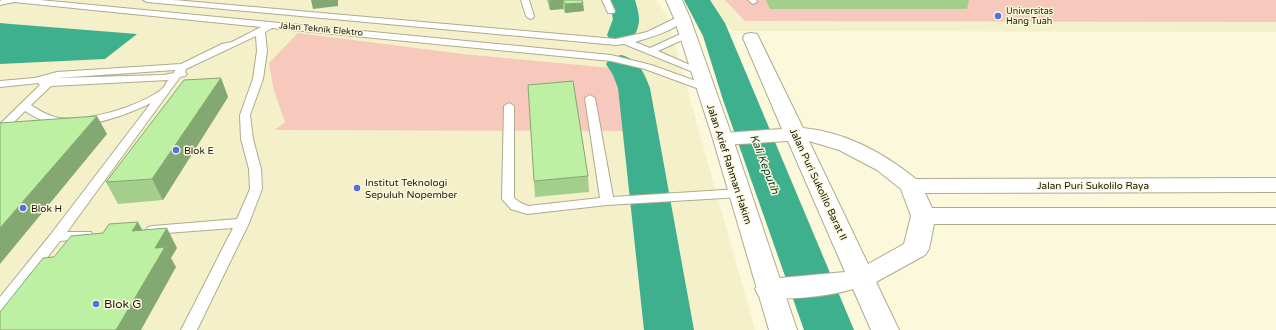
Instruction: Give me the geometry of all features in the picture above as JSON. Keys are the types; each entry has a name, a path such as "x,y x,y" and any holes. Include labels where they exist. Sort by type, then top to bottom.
{"street":[{"name":"Jalan Arief Rahman Hakim","path":"681,18 703,80 731,138 740,193 779,288 783,330"},
{"name":"Jalan Puri Sukolilo Barat II","path":"751,38 785,134 862,276 886,330"},
{"path":"731,138 785,134 818,136 846,146 885,165 911,186 923,216 916,249 892,264 862,276 835,284 779,288"},
{"name":"Jalan Puri Sukolilo Raya","path":"911,186 1276,185"},
{"path":"923,216 1276,216"}],"lane":[{"name":"Jalan Teknik Elektro","path":"0,3 14,0 264,27 412,38 627,60 703,80"},
{"name":"Jalan Teknik Elektro","path":"147,0 526,35 625,41 652,51 703,80"},
{"path":"525,0 530,16"},
{"path":"606,0 611,11"},
{"name":"Jalan Teknik Elektro","path":"625,41 659,30 681,18"},
{"name":"Jalan Teknik Elektro","path":"627,60 652,51 681,18"},
{"path":"412,38 424,25"},
{"path":"0,84 162,78 180,71 225,46 234,44 264,27"},
{"path":"189,330 242,223 256,189 255,169 247,139 245,115 258,79 264,27"},
{"path":"0,130 25,106 41,82 57,75 180,71"},
{"path":"0,308 56,237 180,71"},
{"path":"25,106 43,117 57,121 105,118 131,109 168,88"},
{"path":"590,98 607,201"},
{"path":"509,106 508,199 516,206 527,210 607,201 740,193"},
{"path":"141,231 242,223"},
{"path":"56,237 102,234"}],"shaded area":[{"name":"Institut Teknologi Sepuluh Nopember","path":"0,0 656,0 666,14 755,330 0,330"},
{"name":"Universitas Hang Tuah","path":"706,0 1276,0 1276,32 733,31"},
{"name":"Universitas Hang Tuah","path":"725,0 1276,0 1276,22 745,21"},
{"path":"0,23 137,34 105,59 0,64"},
{"path":"298,33 463,54 622,69 632,131 275,130 285,122 273,87 269,63"}],"building":[{"path":"563,0 582,0 583,3 565,4"},
{"path":"221,78 152,179 106,182 184,80"},
{"path":"573,81 588,176 534,181 528,85"},
{"path":"97,116 0,228 0,123"},
{"name":"Blok G","path":"138,222 132,231 167,228 155,248 165,247 116,330 0,330 0,312 43,258 54,257 71,236 103,233 109,224"}],"waterway":[{"name":"Kali Keputih","path":"621,35 627,19 622,0"},
{"name":"Kali Keputih","path":"697,0 712,23 740,100 829,330"},
{"name":"Kali Keputih","path":"621,64 629,75 634,88 669,330"}],"place":[{"name":"Universitas Hang Tuah","path":"998,16"},
{"name":"Blok E","path":"176,150"},
{"name":"Institut Teknologi Sepuluh Nopember","path":"357,188"},
{"name":"Blok H","path":"23,208"},
{"name":"Blok G","path":"96,304"}]}
